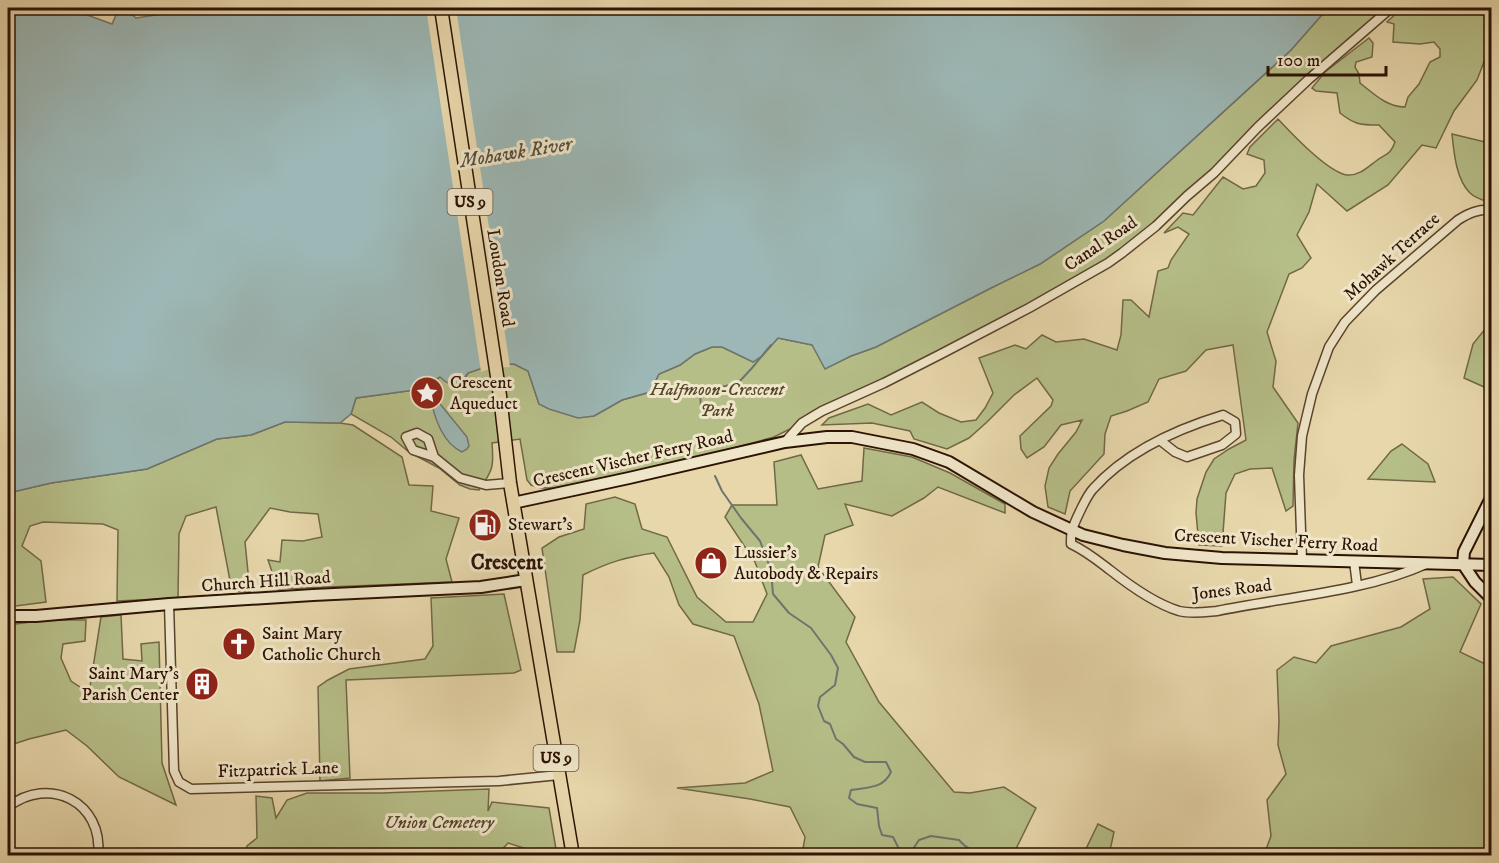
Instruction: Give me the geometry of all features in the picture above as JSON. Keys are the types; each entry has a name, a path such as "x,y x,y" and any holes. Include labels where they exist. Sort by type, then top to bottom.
{"main road":[{"name":"Loudon Road","path":"441,8 500,396 510,483"},
{"name":"Crescent Vischer Ferry Road","path":"513,503 785,442 827,437 852,437 913,448 949,462 1033,512 1083,535 1123,545 1165,553 1222,558 1491,565"},
{"name":"US 9","path":"510,483 573,855"},
{"path":"1491,496 1464,552 1463,564 1475,582 1491,599"},
{"name":"Church Hill Road","path":"8,616 36,616 169,604 313,595 481,587 526,580"}],"street":[{"name":"Canal Road","path":"785,442 802,423 822,411 951,349 1122,254 1214,173 1258,127 1391,8"},
{"name":"Mohawk Terrace","path":"1302,560 1299,494 1302,436 1312,394 1329,347 1345,322 1376,290 1458,220 1478,210 1491,210"},
{"path":"1072,530 1091,490 1117,466 1139,451 1194,424 1223,415 1235,422 1236,434 1222,446 1187,457 1175,452 1161,441"},
{"path":"434,457 460,478 486,484 510,483"},
{"name":"Jones Road","path":"1072,530 1071,544 1089,553 1130,586 1179,611 1196,613 1357,585 1407,573 1427,564"},
{"path":"1354,561 1357,585"},
{"name":"Fitzpatrick Lane","path":"169,604 174,771 179,782 191,789 499,781 559,776"},
{"path":"8,807 33,794 46,792 56,793 75,801 83,808 97,832 98,855"}],"green space":[{"name":"Halfmoon-Crescent Park","path":"1328,8 1390,8 1156,226 1108,263 774,437 622,475 553,488 540,488 531,485 527,480 520,439 492,443 492,468 479,490 460,485 439,468 409,452 391,437 351,414 356,398 429,388 429,393 440,405 432,394 430,383 440,377 464,381 468,373 491,365 514,364 528,371 539,404 578,417 594,416 622,400 650,392 659,374 712,347 722,347 753,362 762,356 778,338 813,345 825,368 876,347 1040,264 1104,221 1291,50"},
{"path":"1402,8 1489,8 1491,11 1491,51 1487,54 1477,80 1454,111 1436,148 1422,145 1388,185 1347,211 1317,184 1309,212 1297,235 1311,258 1302,268 1289,274 1267,332 1276,361 1273,387 1298,423 1293,506 1286,511 1272,468 1250,469 1235,474 1226,493 1222,546 1199,545 1197,499 1206,472 1214,459 1246,440 1233,345 1206,350 1186,371 1159,379 1148,402 1111,416 1105,434 1104,454 1070,491 1065,514 1048,507 1045,486 1049,468 1076,432 1082,420 1061,425 1044,447 1027,458 1021,449 1020,436 1051,406 1053,400 1037,378 1014,395 969,438 947,449 914,439 910,431 872,423 822,425 829,418 868,404 891,415 922,402 939,413 961,422 976,420 993,393 979,358 1015,345 1026,349 1042,335 1056,342 1084,339 1117,350 1121,335 1123,300 1131,300 1149,317 1158,271 1168,268 1189,234 1178,227 1164,233 1183,213 1193,215 1223,177 1243,189 1256,186 1265,173 1264,160 1247,154 1250,147 1278,119 1320,160 1347,175 1363,171 1389,152 1395,142 1379,125 1350,120 1340,113 1337,93 1316,91 1312,88 1325,72 1369,38 1373,43 1372,57 1356,62 1355,67 1360,83 1392,105 1405,107 1408,97 1419,84 1430,62 1440,57 1440,49 1434,42 1420,44 1393,42 1394,24 1387,22"},
{"path":"1452,134 1485,142 1491,134 1491,164 1487,174 1491,182 1491,203 1470,193 1465,187 1456,165"},
{"path":"1490,323 1492,326 1491,390 1464,378 1473,344"},
{"path":"285,422 353,425 402,457 409,485 433,486 431,511 459,518 446,559 452,582 278,589 268,560 280,562 282,540 303,541 322,537 318,514 270,508 245,542 250,592 232,591 216,507 186,516 179,534 178,598 117,601 118,530 103,524 43,522 30,526 22,546 41,561 46,602 8,607 8,493 51,483 147,469 217,439 251,435"},
{"path":"1402,444 1428,464 1435,482 1368,479 1391,451"},
{"path":"864,448 912,457 950,473 1005,504 1005,513 938,487 924,498 892,516 845,504 853,525 825,535 818,567 855,617 846,642 879,702 954,792 970,793 1004,787 1036,808 1013,855 802,855 805,837 790,807 677,788 745,783 773,771 759,704 734,636 693,624 679,605 669,577 654,553 618,561 583,575 580,620 574,652 557,652 542,548 559,537 584,529 586,504 615,497 635,504 642,529 667,537 697,597 726,622 753,622 767,594 755,562 725,517 732,505 777,505 774,462 801,455 818,489 862,481"},
{"path":"1453,577 1481,604 1460,652 1485,664 1491,661 1491,855 1264,855 1271,836 1267,800 1286,774 1278,745 1277,670 1294,657 1316,663 1331,646 1401,627 1430,609 1423,579"},
{"path":"504,594 521,670 514,673 346,680 350,778 320,781 318,687 349,669 425,659 433,646 431,598"},
{"path":"121,615 123,659 142,661 141,644 159,642 162,763 176,805 119,777 87,746 66,730 8,746 8,625 46,620 86,620 85,641 63,644 61,658 71,681 89,693 101,617"},
{"name":"Union Cemetery","path":"489,789 488,811 492,802 549,808 557,855 531,855 530,850 508,843 496,856 246,855 247,846 257,838 256,796 272,798 276,818 287,800 307,793"},
{"path":"1098,824 1114,832 1109,855 1083,855"}],"water":[{"name":"Mohawk River","path":"8,8 68,8 112,24 119,8 124,8 136,18 162,14 174,8 1328,8 1291,50 1104,221 1040,264 876,347 825,369 812,345 778,338 762,356 753,362 722,347 712,347 659,374 650,392 622,400 594,416 578,418 539,404 528,371 514,364 491,365 468,373 459,383 448,383 440,377 430,383 432,394 467,437 469,446 462,452 454,447 442,433 432,406 429,388 356,398 351,414 340,423 285,422 251,435 217,439 147,469 51,483 8,493"}],"pier":[{"path":"426,8 456,8 510,367 492,368 481,372"}],"waterway":[{"path":"701,408 700,392 738,383 771,345"},
{"path":"715,476 722,491 760,541 771,570 773,594 789,613 811,628 838,668 835,685 820,697 818,706 824,721 830,724 836,739 854,757 865,762 886,762 891,772 884,782 851,790 849,798 857,804 877,808 882,835 893,837 902,855 909,855 919,840 931,836 959,840 972,850 988,853 990,856"}],"place":[{"name":"Crescent Aqueduct","path":"427,393"},
{"name":"Stewart's","path":"485,525"},
{"name":"Lussier's Autobody & Repairs","path":"711,563"},
{"name":"Saint Mary Catholic Church","path":"239,644"},
{"name":"Saint Mary's Parish Center","path":"202,684"}],"district":[{"name":"Crescent","path":"507,563"}]}
